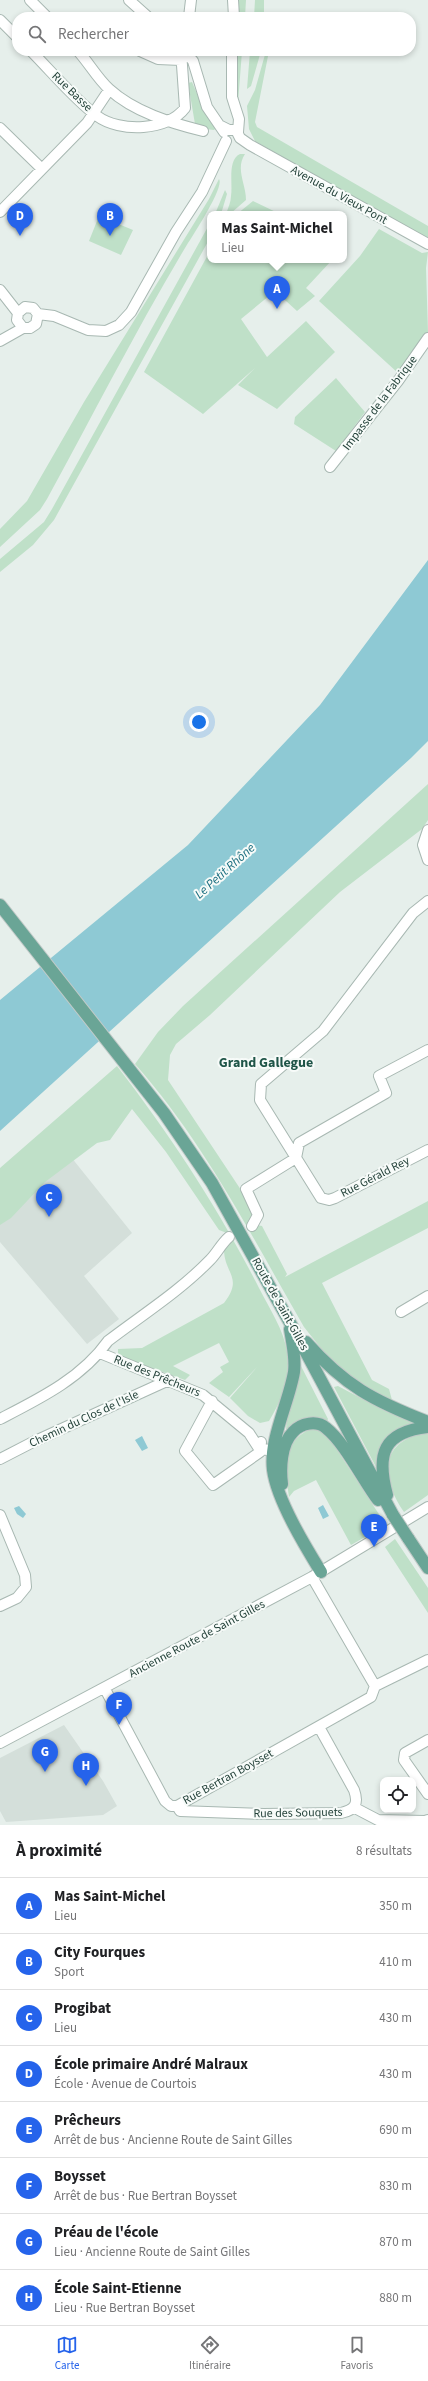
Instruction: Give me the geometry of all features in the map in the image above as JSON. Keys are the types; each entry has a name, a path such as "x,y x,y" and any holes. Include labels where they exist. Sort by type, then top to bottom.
{"main road":[{"name":"Route de Saint-Gilles","path":"0,905 186,1144 212,1183 289,1321 393,1515 428,1568"},
{"path":"289,1321 328,1366 347,1382 386,1406 428,1422"},
{"path":"289,1321 294,1370 279,1445 285,1503 317,1575"},
{"path":"279,1445 301,1426 314,1423 325,1427 336,1438 381,1504 393,1515"},
{"path":"393,1515 381,1465 384,1452 393,1440 406,1431 428,1427"}],"street":[{"path":"30,0 42,12"},
{"path":"129,0 142,12"},
{"path":"190,12 191,0"},
{"path":"233,0 234,12"},
{"path":"0,20 12,32"},
{"name":"Rue Basse","path":"36,56 95,114 120,125 138,127 167,122"},
{"path":"82,56 109,90 128,102 167,122 203,131"},
{"path":"151,56 158,59 172,56"},
{"path":"167,122 179,116 185,108 182,56"},
{"name":"Avenue du Vieux Pont","path":"185,56 193,61 207,107 231,136 250,144 428,244"},
{"path":"38,317 54,316 88,330 106,331 119,324 131,312 202,192 231,136 232,56"},
{"path":"0,212 95,114 109,90"},
{"path":"0,128 42,169"},
{"path":"0,290 20,317 34,327 38,317"},
{"path":"0,341 29,307 38,317"},
{"path":"0,334 20,317"},
{"name":"Impasse de la Fabrique","path":"330,467 398,381 428,338"},
{"path":"428,830 423,845 428,860"},
{"path":"296,1158 260,1100 261,1084 323,1031 413,913 428,901"},
{"path":"252,1226 258,1215 246,1189 296,1158 299,1143 386,1093 379,1076 428,1050"},
{"name":"Rue Gérald Rey","path":"296,1158 321,1198 329,1200 428,1150"},
{"path":"0,1419 54,1390 100,1353 108,1341 200,1269 229,1237"},
{"path":"401,1312 428,1296"},
{"name":"Rue des Prêcheurs","path":"100,1353 203,1395 212,1401 248,1433 262,1449"},
{"name":"Chemin du Clos de l'Isle","path":"0,1459 33,1442 168,1380"},
{"path":"212,1401 185,1451 213,1485 262,1449 279,1445"},
{"name":"Rue des Prêcheurs","path":"248,1433 279,1445"},
{"path":"259,1437 262,1449"},
{"name":"Ancienne Route de Saint Gilles","path":"0,1743 105,1689 317,1575 428,1507"},
{"path":"0,1515 25,1575 26,1587 17,1598 0,1606"},
{"path":"317,1575 375,1686"},
{"path":"319,1727 365,1702 371,1697 375,1686 428,1660"},
{"name":"Rue Bertran Boysset","path":"105,1689 165,1802 171,1806 177,1806 319,1727"},
{"name":"Rue des Souquets","path":"177,1806 180,1811 264,1814 341,1813 354,1808 357,1799 354,1790 319,1727"},
{"path":"428,1740 405,1753 404,1760 428,1794"},
{"path":"354,1808 378,1820 428,1820"}],"shaded area":[{"path":"71,1157 132,1233 84,1276 119,1319 87,1344 0,1242 0,1210"},
{"path":"64,1725 103,1781 117,1806 103,1815 6,1822 0,1811 0,1758"}],"green space":[{"path":"238,0 246,0 245,12 238,12"},
{"path":"255,0 264,0 264,12 254,12"},
{"path":"237,56 242,56 238,103 236,102"},
{"path":"250,56 260,56 251,86 247,89"},
{"path":"265,56 268,56 255,122 257,127 428,226 428,238 399,224 255,141 249,129 247,106 255,90"},
{"path":"192,82 206,115 217,127 214,130 205,129 195,124 188,83"},
{"path":"240,154 245,154 242,160 241,171 246,200 233,211 227,211 231,198 231,173 233,161"},
{"path":"219,179 220,184 212,202 149,310 47,499 40,510 0,547 0,529 27,501 84,402 209,199"},
{"path":"225,190 227,194 222,211 216,211"},
{"path":"253,201 274,211 241,211"},
{"path":"99,216 133,230 121,255 89,241"},
{"path":"207,228 207,243 54,520 33,545 0,572 0,559 44,522"},
{"path":"379,229 422,253 428,252 426,268 428,333 398,373 319,301 360,256"},
{"path":"207,256 207,263 329,263 306,288 315,296 297,311 275,291 241,319 267,357 306,321 335,352 277,409 238,385 255,368 203,414 144,372"},
{"path":"336,378 365,412 336,451 294,424 295,417"},
{"path":"428,784 428,820 422,829 340,892 210,1015 176,1044 170,1055 168,1080 243,1193 257,1225 262,1226 287,1274 285,1277 428,1201 428,1228 322,1283 372,1380 389,1389 392,1400 385,1399 345,1372 324,1352 304,1327 206,1158 160,1094 135,1064 158,1032 183,1006"},
{"path":"117,1066 157,1120 210,1201 243,1258 283,1336 287,1352 288,1370 281,1397 269,1421 260,1423 248,1416 230,1398 257,1367 229,1397 209,1383 223,1372 220,1367 229,1362 219,1343 173,1366 190,1375 185,1380 118,1356 118,1349 142,1348 224,1303 230,1294 233,1281 225,1257 224,1247 227,1233 219,1230 166,1152 132,1109 110,1140 97,1143 45,1182 11,1218 0,1225 0,1168"},
{"path":"301,1366 328,1419 327,1421 316,1419 286,1430 287,1416"},
{"path":"338,1386 387,1412 422,1422 404,1428 391,1437 382,1449 376,1467 334,1387"},
{"path":"314,1428 328,1436 386,1525 351,1545 316,1480 294,1491 289,1497 287,1466 291,1447 296,1439"},
{"path":"428,1433 428,1495 404,1512 396,1500 391,1487 388,1475 388,1464 392,1453 399,1444 410,1438"},
{"path":"395,1539 428,1588 428,1613 385,1547"}],"water":[{"name":"Le Petit Rhône","path":"428,560 428,741 0,1131 0,1000 188,845 320,705"},
{"path":"142,1436 148,1448 142,1451 135,1440"},
{"path":"323,1505 329,1516 323,1519 318,1508"},
{"path":"19,1506 26,1514 23,1518 17,1514 14,1508"}],"place":[{"name":"École primaire André Malraux","path":"20,236"},
{"name":"City Fourques","path":"110,236"},
{"name":"Mas Saint-Michel","path":"277,309"},
{"name":"Progibat","path":"49,1217"},
{"name":"Prêcheurs","path":"374,1547"},
{"name":"Boysset","path":"119,1725"},
{"name":"Préau de l'école","path":"45,1772"},
{"name":"École Saint-Etienne","path":"86,1786"}],"district":[{"name":"Grand Gallegue","path":"266,1063"}]}
